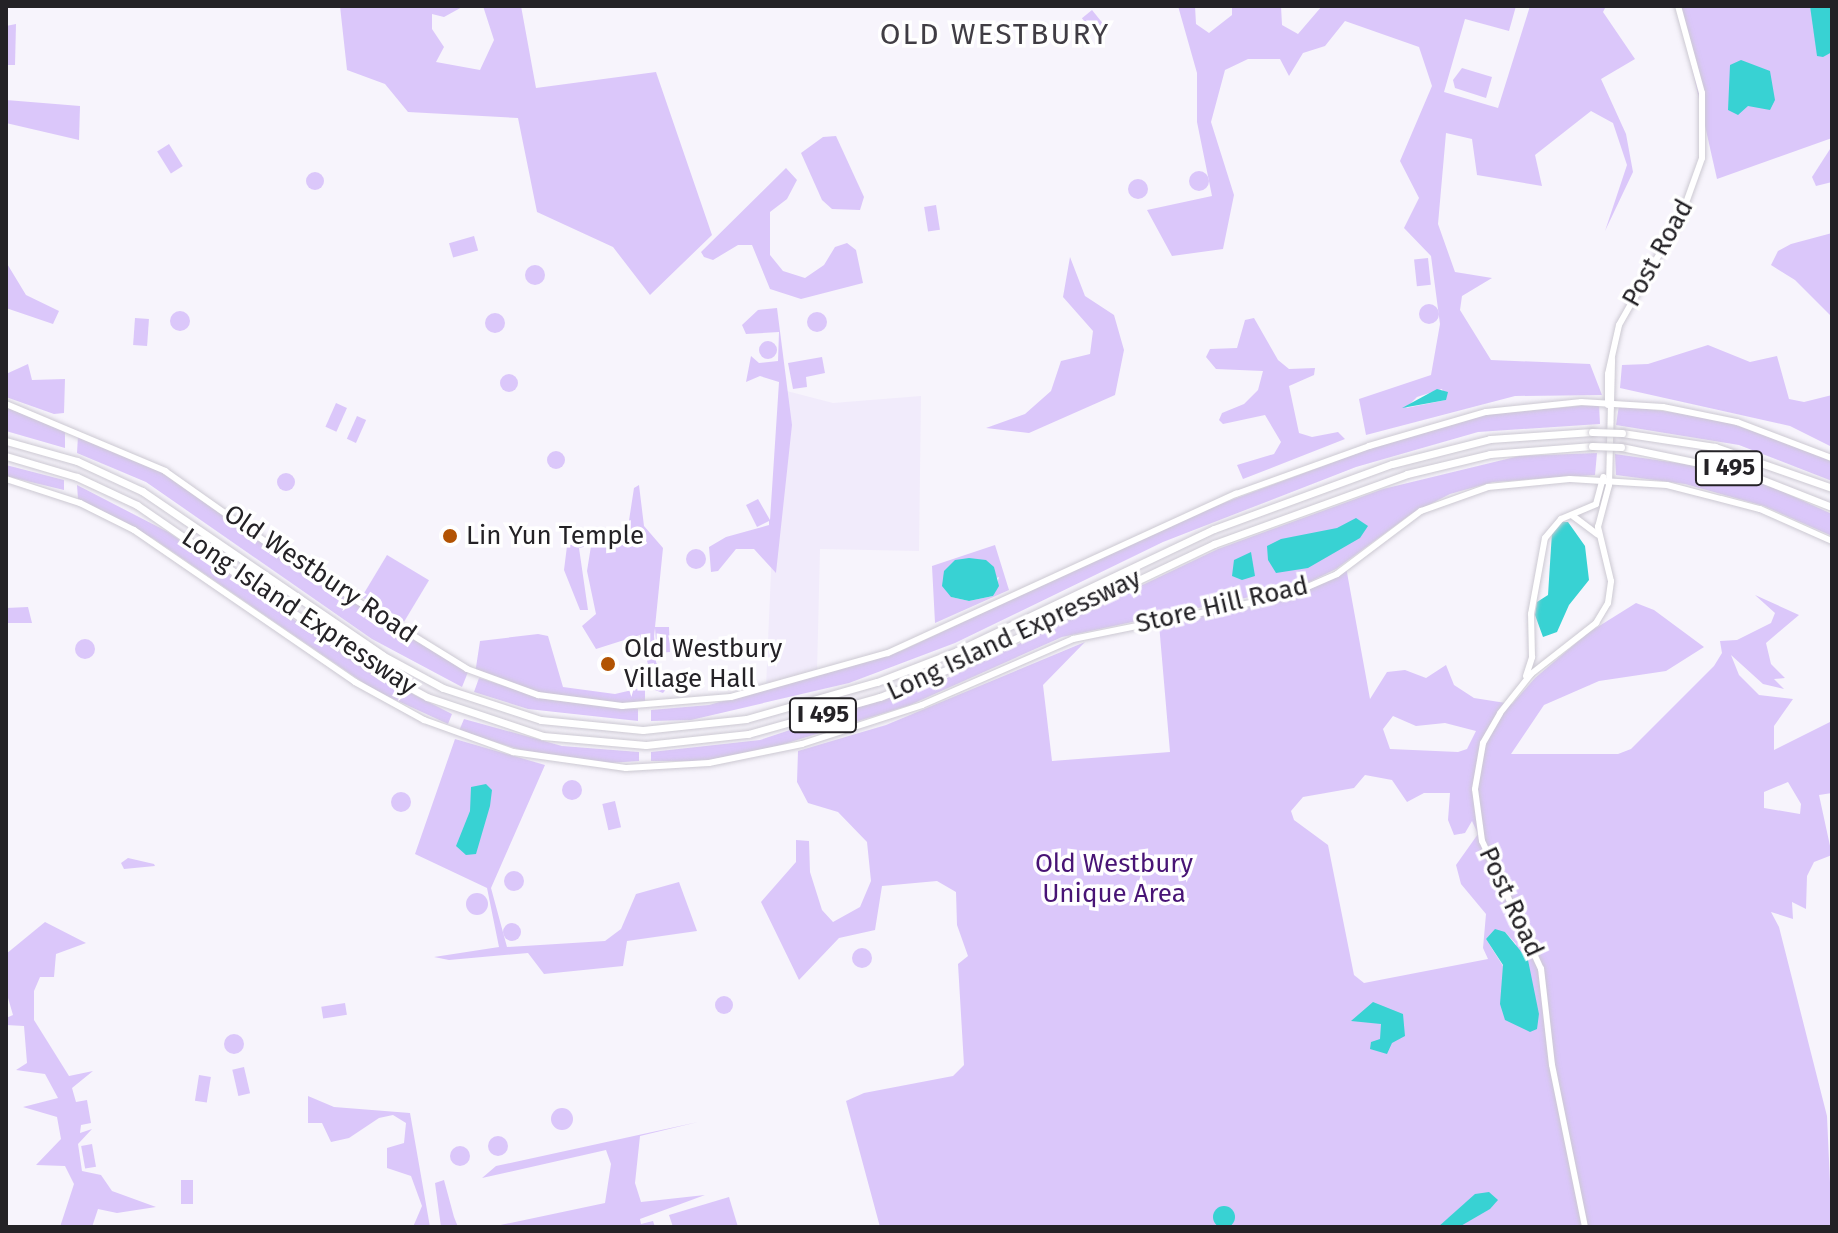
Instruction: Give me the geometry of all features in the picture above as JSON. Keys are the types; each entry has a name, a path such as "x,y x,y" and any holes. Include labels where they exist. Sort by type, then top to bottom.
{"highway":[{"name":"Long Island Expressway","path":"6,441 77,461 142,491 382,655 443,688 532,718 643,730 746,719 877,682 957,651 1214,529 1392,464 1490,439 1622,433 1715,447 1832,488"},
{"name":"Long Island Expressway","path":"6,456 77,477 137,505 370,666 427,697 543,736 646,745 739,735 880,697 975,658 1226,539 1407,474 1490,454 1592,446 1621,447 1743,472 1832,507"}],"main road":[{"name":"Post Road","path":"1585,1227 1552,1065 1541,969 1482,841 1475,814 1483,743 1522,683 1544,661 1592,626 1606,607 1612,585 1599,539 1612,359 1625,311 1682,214 1702,158 1702,93 1678,6"},
{"path":"1609,402 1723,419 1832,458"},
{"name":"Old Westbury Road","path":"6,404 165,471 294,562 475,674 550,698 645,707 731,697 888,653 1212,504 1407,434 1503,409 1609,402"},
{"name":"Store Hill Road","path":"6,479 80,503 134,530 370,692 424,720 525,755 645,768 722,762 802,744 922,705 1073,639 1289,595 1337,574 1413,516 1460,494 1526,482 1605,479 1725,498 1832,541"},
{"name":"Post Road","path":"1522,683 1532,657 1531,614 1544,542 1553,526 1596,504 1605,479"},
{"path":"1570,515 1586,522 1599,539"},
{"path":"1532,657 1544,661"}],"shaded area":[{"path":"779,389 833,403 921,396 919,551 820,549 817,673 766,687"}],"green space":[{"path":"340,6 464,6 444,17 432,14 432,29 444,47 436,62 480,70 494,40 483,6 521,6 536,88 656,72 712,235 650,295 613,247 537,212 518,118 408,112 385,84 347,70"},
{"path":"1178,6 1195,6 1196,24 1209,33 1232,15 1232,6 1281,6 1282,25 1298,34 1322,6 1516,6 1509,31 1465,19 1444,92 1498,108 1530,6 1606,6 1603,12 1635,59 1601,79 1626,134 1633,172 1605,231 1627,165 1613,123 1591,111 1535,155 1542,186 1477,175 1472,139 1446,133 1438,224 1455,272 1492,278 1462,296 1460,310 1491,360 1590,364 1602,395 1515,396 1366,435 1359,399 1431,375 1440,324 1431,256 1404,228 1419,198 1400,161 1432,86 1419,47 1345,21 1325,46 1303,53 1289,76 1280,59 1248,59 1225,70 1211,122 1234,195 1223,249 1172,256 1147,210 1212,196 1197,122 1197,73","holes":["1442,389 1446,400 1406,408 1417,397"]},
{"path":"1678,6 1832,6 1832,138 1717,179"},
{"path":"1092,10 1108,30 1098,38 1082,18"},
{"path":"16,24 15,65 6,65 6,26"},
{"path":"1462,68 1492,77 1486,98 1455,88 1453,80"},
{"path":"6,100 80,106 79,140 6,123"},
{"path":"836,136 864,197 860,210 832,209 822,200 801,153 823,137"},
{"path":"169,144 183,166 171,173 157,151"},
{"path":"1832,146 1832,182 1816,186 1812,177"},
{"path":"786,168 797,180 787,199 770,212 770,255 783,271 805,278 824,265 835,247 847,243 856,250 863,283 801,299 770,289 752,245 738,245 713,260 704,257 701,252"},
{"path":"1195,171 1203,171 1209,181 1203,191 1195,191 1189,185 1189,177"},
{"path":"311,172 319,172 324,181 322,188 311,190 306,185 306,177"},
{"path":"1138,179 1145,182 1148,189 1145,196 1138,199 1131,196 1128,189 1131,182"},
{"path":"936,205 940,230 928,232 924,207"},
{"path":"1832,233 1832,317 1795,280 1771,265 1778,251 1791,244"},
{"path":"474,236 478,250 453,258 449,243"},
{"path":"1070,257 1085,296 1114,315 1124,350 1115,395 1029,433 986,428 1025,414 1051,391 1061,361 1090,354 1093,331 1063,297"},
{"path":"1428,258 1431,285 1417,286 1414,259"},
{"path":"6,262 26,295 59,311 53,324 6,308"},
{"path":"535,265 542,268 545,275 542,282 535,285 528,282 525,275 528,268"},
{"path":"1429,304 1436,307 1439,314 1436,321 1429,324 1422,321 1419,314 1422,307"},
{"path":"777,308 792,425 776,573 754,549 736,549 718,571 711,572 709,547 726,537 769,525 769,521 757,527 746,505 758,499 770,520 779,382 760,376 746,382 751,356 759,363 778,361 779,332 746,334 742,325 758,310"},
{"path":"180,311 187,314 190,321 187,328 180,331 173,328 170,321 173,314"},
{"path":"817,312 824,315 827,322 824,329 817,332 810,329 807,322 810,315"},
{"path":"495,313 502,316 505,323 502,330 495,333 488,330 485,323 488,316"},
{"path":"135,318 149,319 147,346 133,345"},
{"path":"1254,318 1278,360 1289,369 1315,368 1314,375 1289,386 1299,433 1312,437 1338,432 1345,439 1243,479 1237,465 1274,454 1281,442 1265,415 1223,424 1219,420 1222,413 1244,404 1258,390 1263,371 1216,369 1206,357 1210,349 1237,348 1245,320"},
{"path":"764,341 772,341 777,350 775,357 764,359 759,354 759,346"},
{"path":"1708,345 1750,362 1777,356 1789,399 1804,402 1832,395 1832,447 1790,426 1620,388 1622,365 1648,364"},
{"path":"822,357 825,373 806,377 807,387 793,389 788,363"},
{"path":"28,364 32,380 65,379 64,413 54,414 6,397 6,374"},
{"path":"505,374 513,374 518,383 516,390 505,392 500,387 500,379"},
{"path":"336,403 347,408 336,432 325,427"},
{"path":"1599,404 1600,424 1478,432 1356,467 1163,542 955,643 849,683 691,720 651,721 651,710 709,705 901,651 1194,514 1374,447 1482,415"},
{"path":"1619,405 1714,418 1801,447 1832,462 1832,481 1739,445 1616,425"},
{"path":"6,407 65,431 65,448 6,431"},
{"path":"357,416 366,420 356,443 347,439"},
{"path":"78,436 155,468 291,563 468,672 462,687 372,639 146,482 77,453"},
{"path":"552,451 560,451 565,460 563,467 552,469 547,464 547,456"},
{"path":"1597,453 1595,475 1493,482 1450,494 1411,514 1336,569 1301,586 1062,637 910,705 768,749 704,761 651,761 651,752 760,740 947,678 1218,549 1383,489 1519,456"},
{"path":"1615,454 1705,467 1770,486 1832,514 1832,536 1764,506 1685,484 1616,475"},
{"path":"6,465 64,480 64,490 6,476"},
{"path":"286,473 295,482 286,491 277,482"},
{"path":"77,485 168,532 369,672 452,714 448,724 374,690 154,539 78,499"},
{"path":"639,485 644,526 663,548 655,627 669,627 670,652 657,653 655,628 654,636 656,662 667,688 663,693 655,690 640,635 596,649 582,626 596,614 587,571 591,546 617,539 579,548 588,610 580,610 564,570 567,546 628,527 634,488"},
{"path":"995,545 1009,590 935,623 932,566","holes":["999,577 993,596 969,601 951,597"]},
{"path":"696,549 703,552 706,559 703,566 696,569 689,566 686,559 689,552"},
{"path":"387,555 429,580 404,622 362,597"},
{"name":"Old Westbury Unique Area","path":"1346,567 1370,699 1387,672 1405,670 1426,678 1446,665 1454,685 1474,698 1512,704 1535,678 1588,633 1636,603 1654,610 1704,647 1666,671 1599,681 1544,705 1511,754 1618,754 1631,749 1714,666 1722,653 1720,641 1737,640 1771,623 1775,613 1755,595 1799,615 1766,643 1771,664 1785,678 1774,679 1784,689 1763,684 1731,655 1739,675 1759,695 1793,699 1774,726 1774,750 1832,721 1832,793 1819,795 1832,855 1814,862 1807,876 1806,909 1792,902 1793,919 1771,912 1779,927 1827,1116 1832,1227 880,1227 846,1101 864,1093 953,1076 964,1065 958,964 968,956 957,925 956,892 937,881 882,886 875,930 839,938 799,980 761,902 796,862 796,840 809,841 810,872 822,910 833,922 860,907 871,881 867,842 838,812 808,803 797,782 798,751 886,725 1085,642 1043,685 1052,761 1170,752 1159,624 1250,607","holes":["1393,716 1416,726 1445,723 1476,731 1467,749 1458,752 1390,749 1383,729","1365,775 1392,780 1407,802 1424,793 1450,793 1448,820 1454,835 1465,833 1472,821 1478,834 1456,865 1461,884 1486,914 1483,948 1488,959 1364,983 1354,975 1328,845 1294,820 1291,811 1303,797 1354,788","1788,782 1801,804 1800,814 1764,808 1764,792","1505,932 1516,944 1503,966 1486,939"]},
{"path":"28,607 32,623 6,623 6,608"},
{"path":"538,634 548,636 563,687 615,694 645,687 645,707 550,698 475,674 480,641"},
{"path":"85,639 92,642 95,649 92,656 85,659 78,656 75,649 78,642"},
{"path":"479,678 551,700 638,709 638,721 528,709 474,692"},
{"path":"464,719 562,746 639,752 639,761 609,763 528,752 459,731"},
{"path":"455,739 545,765 491,888 507,947 605,941 621,929 636,894 679,882 697,931 627,941 623,966 544,974 528,953 449,960 434,957 499,947 487,888 415,854"},
{"path":"572,780 579,783 582,790 579,797 572,800 565,797 562,790 565,783"},
{"path":"401,792 408,795 411,802 408,809 401,812 394,809 391,802 394,795"},
{"path":"615,801 621,827 608,830 602,804"},
{"path":"128,858 155,866 124,869 121,863"},
{"path":"514,871 521,874 524,881 521,888 514,891 507,888 504,881 507,874"},
{"path":"477,893 488,904 477,915 466,904"},
{"path":"45,922 86,943 56,954 54,977 40,977 34,991 34,1020 69,1076 93,1071 72,1088 76,1102 87,1100 91,1123 81,1125 80,1133 92,1129 78,1144 82,1171 101,1175 112,1191 156,1207 117,1213 98,1209 92,1227 60,1227 74,1184 65,1166 36,1165 61,1139 57,1117 23,1107 58,1098 45,1074 16,1070 27,1063 24,1026 6,1025 6,1018 13,1015 6,991 6,954"},
{"path":"512,923 521,932 512,941 503,932"},
{"path":"862,948 869,951 872,958 869,965 862,968 855,965 852,958 855,951"},
{"path":"724,996 733,1005 724,1014 715,1005"},
{"path":"345,1003 347,1015 323,1019 321,1007"},
{"path":"230,1034 238,1034 244,1044 238,1054 230,1054 224,1048 224,1040"},
{"path":"244,1067 250,1093 238,1096 232,1070"},
{"path":"199,1075 211,1077 207,1103 195,1101"},
{"path":"308,1096 334,1107 410,1113 430,1227 413,1227 422,1206 411,1176 387,1168 387,1148 404,1143 406,1123 393,1115 379,1118 349,1138 331,1142 322,1123 308,1123"},
{"path":"562,1108 573,1119 562,1130 551,1119"},
{"path":"698,1122 640,1136 635,1183 641,1202 705,1195 640,1219 641,1224 653,1221 655,1227 491,1227 605,1203 611,1164 606,1150 482,1178 496,1166"},
{"path":"498,1136 505,1139 508,1146 505,1153 498,1156 491,1153 488,1146 491,1139"},
{"path":"92,1144 96,1167 85,1169 81,1146"},
{"path":"456,1146 464,1146 470,1156 464,1166 456,1166 450,1160 450,1152"},
{"path":"181,1180 193,1180 193,1204 181,1204"},
{"path":"444,1180 458,1227 441,1227 435,1183"},
{"path":"729,1197 738,1227 673,1227 669,1215"}],"water":[{"path":"1810,6 1832,6 1832,52 1823,57 1817,56"},
{"path":"1741,60 1770,71 1775,100 1770,110 1748,106 1738,115 1728,110 1730,65"},
{"path":"1437,389 1448,392 1446,400 1402,408"},
{"path":"1356,518 1368,526 1360,538 1308,568 1276,573 1268,560 1267,546 1281,539 1337,528"},
{"path":"1562,522 1568,522 1585,546 1589,580 1569,605 1557,632 1543,637 1535,615 1537,602 1548,595 1552,532"},
{"path":"1251,552 1255,576 1242,580 1232,576 1234,560"},
{"path":"955,560 986,560 994,567 999,586 993,596 969,601 951,597 942,586 944,571"},
{"path":"486,784 492,790 490,806 476,854 466,855 456,846 470,811 471,787"},
{"path":"1495,929 1505,932 1528,960 1539,1014 1537,1029 1530,1032 1505,1020 1500,1004 1503,965 1486,939"},
{"path":"1373,1002 1403,1014 1405,1036 1392,1043 1387,1054 1370,1049 1371,1042 1380,1039 1381,1024 1351,1021"},
{"path":"1489,1192 1498,1200 1490,1209 1459,1227 1438,1227 1475,1194"},
{"path":"1224,1206 1232,1209 1235,1217 1232,1225 1224,1228 1216,1225 1213,1217 1216,1209"}],"place":[{"name":"Lin Yun Temple","path":"450,536"},
{"name":"Old Westbury Village Hall","path":"608,664"}],"district":[{"name":"OLD WESTBURY","path":"995,34"}]}
